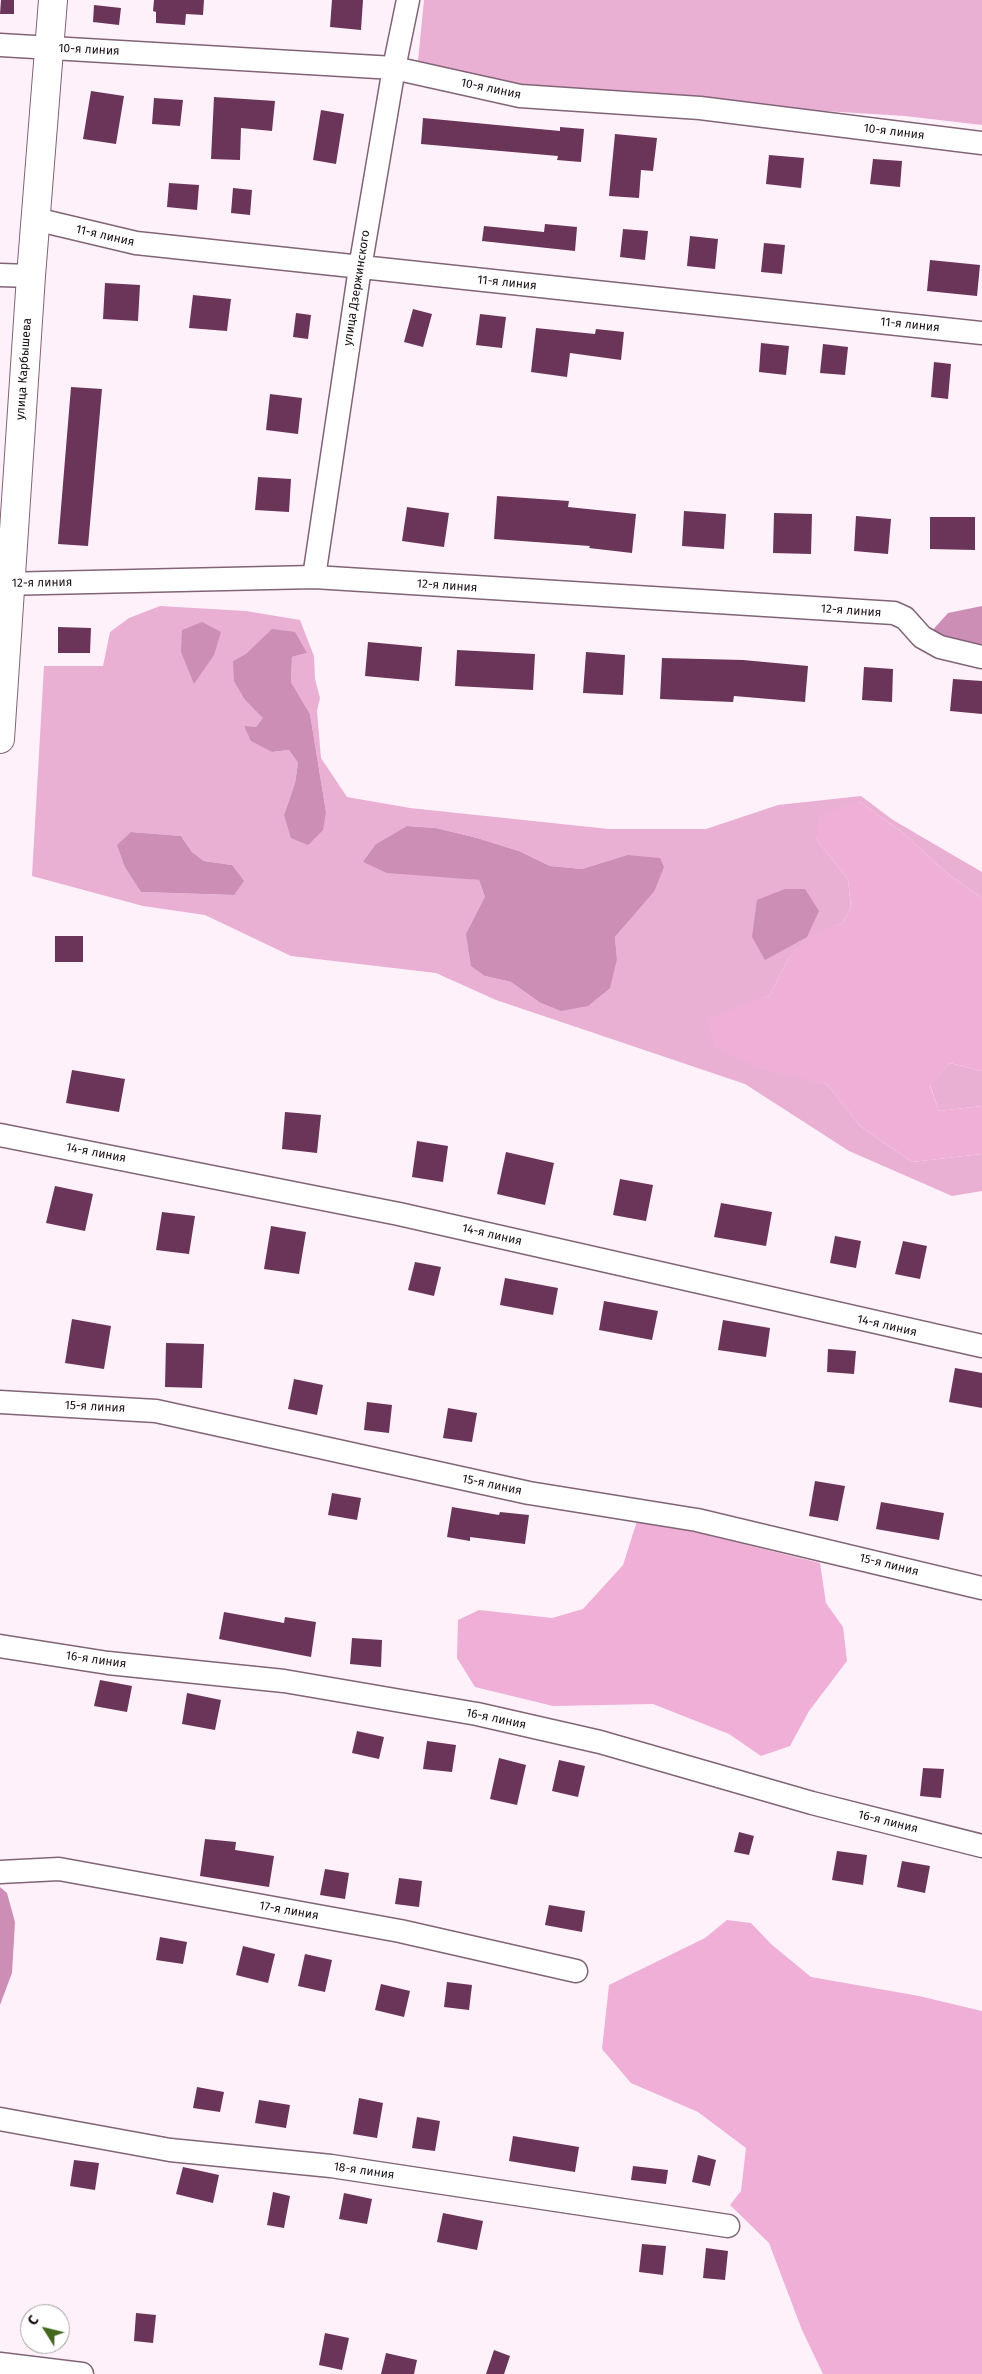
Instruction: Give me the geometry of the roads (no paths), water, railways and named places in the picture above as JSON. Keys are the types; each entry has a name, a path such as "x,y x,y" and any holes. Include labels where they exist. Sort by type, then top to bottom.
{"main road":[{"name":"улица Карбышева","path":"0,739 5,584 53,0"}],"street":[{"name":"улица Дзержинского","path":"314,577 360,268 394,68 408,0"},
{"name":"10-я линия","path":"0,45 394,68 520,96 700,108 982,142"},
{"name":"11-я линия","path":"35,219 136,243 982,333"},
{"path":"0,275 31,276"},
{"name":"12-я линия","path":"5,584 314,577 894,613 905,618 922,637 934,643 982,658"},
{"name":"14-я линия","path":"0,1134 400,1214 982,1346"},
{"name":"15-я линия","path":"0,1402 156,1411 529,1493 697,1520 982,1588"},
{"name":"16-я линия","path":"0,1646 108,1663 284,1682 476,1714 600,1742 812,1803 982,1846"},
{"name":"17-я линия","path":"0,1872 59,1869 400,1931 576,1971"},
{"name":"18-я линия","path":"0,2119 170,2150 331,2166 728,2226"},
{"path":"0,2364 82,2374"}]}
